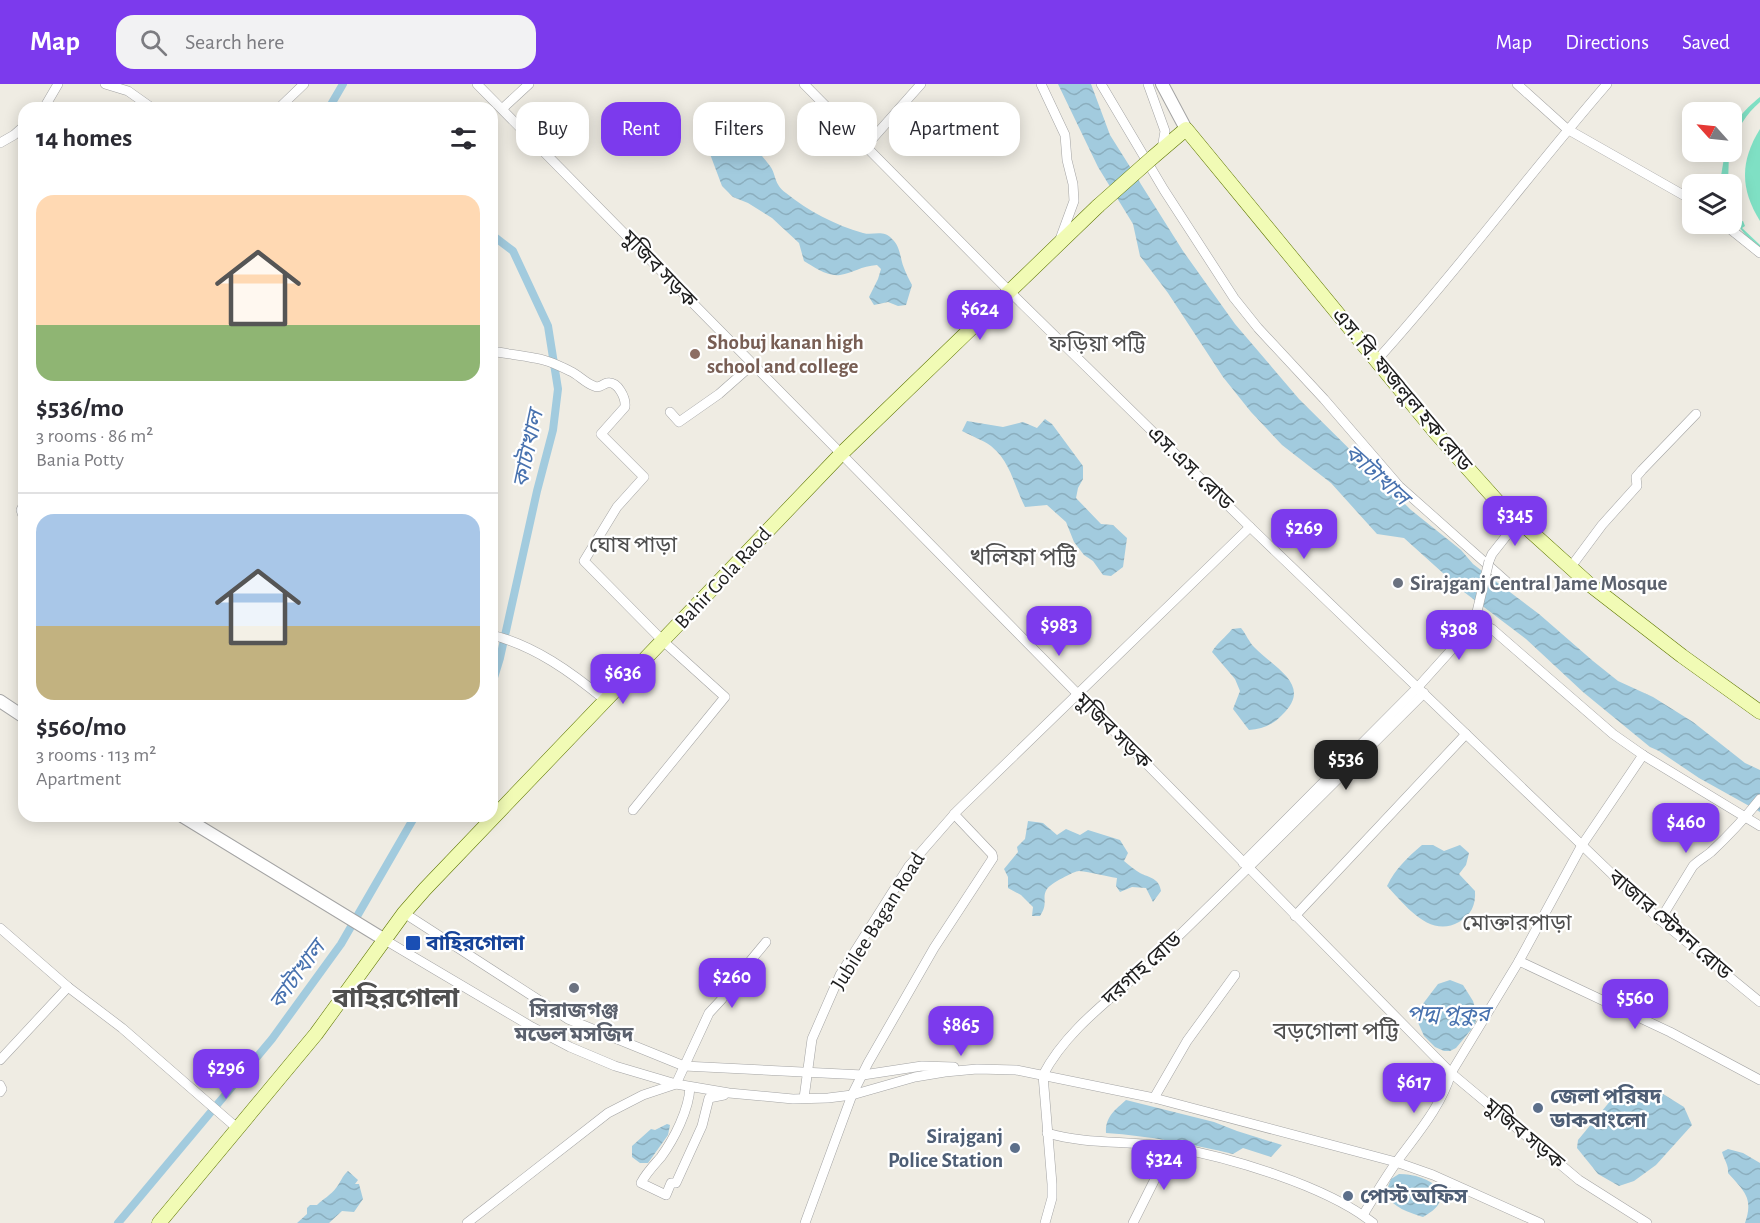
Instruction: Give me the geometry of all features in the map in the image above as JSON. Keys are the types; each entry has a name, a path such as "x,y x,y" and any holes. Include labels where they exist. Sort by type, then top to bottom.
{"main road":[{"name":"Bahir Gola Raod","path":"498,812 841,454 1098,206 1186,129"},
{"name":"এস. বি. ফজলুল হক রোড","path":"1186,129 1436,433 1497,501 1570,568 1682,656 1760,712"},
{"name":"Bahir Gola Raod","path":"159,1223 233,1125 309,1042 381,937 488,822"}],"street":[{"path":"47,102 57,84"},
{"path":"105,84 128,91 144,102"},
{"path":"285,102 304,84"},
{"name":"মুজিব সড়ক","path":"477,84 495,102"},
{"path":"502,109 529,84"},
{"name":"এস.এস. রোড","path":"804,84 822,102"},
{"path":"877,134 921,84"},
{"path":"1041,84 1065,135 1067,160 1073,184 1074,201 1058,244"},
{"path":"1101,84 1164,190 1234,297 1258,328 1324,399 1399,486 1507,582"},
{"path":"1148,84 1165,131 1157,153"},
{"path":"1162,84 1186,129"},
{"path":"1517,84 1567,129 1682,194"},
{"path":"1376,361 1423,310 1567,129 1607,84"},
{"name":"মুজিব সড়ক","path":"498,105 1451,1073 1579,1180 1647,1223"},
{"path":"0,143 18,130"},
{"name":"এস.এস. রোড","path":"876,156 1009,291 1250,527 1582,845"},
{"path":"1736,234 1760,254"},
{"path":"498,352 536,358 572,372 594,386 599,387 607,383 620,389 626,402 625,407 601,434 644,477 617,507 584,561 663,641 725,697 633,810"},
{"path":"670,412 679,422 719,394 753,364"},
{"path":"1570,568 1602,525 1637,486 1636,477 1696,414"},
{"path":"1518,521 1492,554 1475,618 1492,629 1613,734 1643,755 1747,816 1760,826"},
{"name":"Jubilee Bagan Road","path":"804,1098 812,1039 840,975 909,866 954,814 1250,527"},
{"name":"দরগাহ রোড","path":"1043,1075 1050,1061 1086,1019 1138,976 1421,690 1475,618"},
{"path":"498,636 538,652 605,700"},
{"path":"0,702 18,713"},
{"path":"1295,916 1466,734"},
{"path":"1363,1215 1396,1162 1430,1115 1448,1084 1451,1073 1519,961 1582,845 1643,755"},
{"path":"1660,920 1693,866 1709,854 1747,816 1760,799"},
{"path":"805,1223 852,1095 934,948 993,858 992,854 954,814"},
{"path":"192,822 531,1027 615,1066 676,1084 729,1094 804,1098 852,1095 915,1077 977,1069"},
{"name":"বাজার স্টেশন রোড","path":"1582,845 1660,920 1760,1002"},
{"path":"404,913 568,1019 684,1066 863,1075 922,1066 1016,1070 1154,1098 1396,1162 1433,1175 1540,1223"},
{"path":"0,928 68,987 122,1028 233,1125"},
{"path":"467,1223 608,1113 643,1095 676,1084 709,1013 766,942"},
{"path":"1519,961 1670,1032 1760,1080"},
{"path":"1154,1098 1187,1041 1235,975"},
{"path":"0,1060 68,987"},
{"path":"1043,1075 1052,1198 1045,1223"},
{"path":"0,1085 2,1089 0,1092"},
{"path":"690,1087 690,1095 681,1122 663,1154 641,1183 666,1195 671,1183 676,1183 696,1140 709,1098 729,1094"},
{"path":"1047,1133 1071,1140 1171,1147 1266,1172 1333,1199 1373,1223"},
{"path":"1133,1223 1171,1147"},
{"path":"1508,1208 1527,1223"}],"green space":[{"path":"1760,97 1760,102 1742,122 1742,114"},
{"path":"1760,129 1760,221 1749,198 1745,175 1749,152"},
{"path":"1723,162 1729,162 1728,174 1721,174"},
{"path":"1742,228 1760,245 1760,250"}],"water":[{"path":"1058,84 1091,84 1110,135 1183,251 1235,324 1299,399 1411,510 1461,550 1473,564 1539,614 1593,661 1618,681 1653,697 1693,722 1745,763 1760,770 1760,812 1650,747 1583,692 1526,639 1464,592 1404,538 1377,534 1331,483 1282,445 1223,377 1168,293 1140,256 1133,224 1098,167"},
{"path":"711,156 762,156 774,173 777,183 803,206 842,226 867,234 882,233 889,236 897,246 912,285 906,305 898,306 888,302 874,305 869,297 881,269 877,265 835,275 821,271 804,261 799,243 772,218 748,203 733,197 722,186"},
{"path":"1045,419 1052,424 1083,466 1083,479 1076,498 1101,524 1113,525 1127,538 1123,567 1111,576 1103,575 1093,561 1084,555 1074,542 1066,522 1047,505 1025,507 1008,467 998,452 988,444 962,431 967,421 1003,427 1023,422 1037,428"},
{"path":"1241,628 1254,647 1288,678 1294,695 1291,704 1275,721 1249,730 1233,709 1240,691 1235,679 1212,652 1232,629"},
{"path":"1028,821 1043,823 1057,835 1066,829 1080,835 1088,830 1120,840 1128,853 1124,861 1156,881 1161,891 1153,902 1146,888 1132,887 1120,892 1116,886 1117,878 1079,871 1062,878 1049,887 1045,892 1043,911 1040,916 1032,916 1033,907 1021,895 1008,888 1008,877 1004,869 1018,852 1017,847 1025,839"},
{"path":"1422,845 1433,845 1444,851 1460,845 1469,853 1466,865 1459,874 1475,891 1475,901 1470,913 1459,922 1448,926 1428,923 1410,910 1387,886 1402,864"},
{"name":"পদ্ম পুকুর","path":"1450,980 1463,985 1473,1001 1477,1014 1475,1025 1456,1048 1444,1051 1435,1047 1424,1036 1416,1018 1419,1009 1438,984"},
{"path":"1629,1090 1663,1094 1684,1107 1692,1125 1656,1165 1634,1181 1619,1186 1598,1174 1577,1148 1578,1140 1616,1094"},
{"path":"1126,1100 1214,1122 1282,1145 1271,1157 1243,1148 1233,1154 1170,1141 1106,1133 1109,1118"},
{"path":"667,1124 670,1125 668,1135 648,1163 640,1163 632,1157 632,1146 651,1129 655,1130"},
{"path":"1728,1149 1743,1153 1760,1163 1760,1223 1745,1223 1748,1201 1743,1190 1728,1173 1722,1152"},
{"path":"348,1171 358,1180 355,1184 359,1184 363,1199 354,1212 342,1211 329,1223 297,1223 307,1214 307,1208 310,1205 317,1205 338,1186"},
{"path":"1399,1174 1421,1178 1441,1189 1441,1199 1431,1212 1423,1217 1407,1211 1393,1203 1385,1194 1391,1179"}],"waterway":[{"name":"কাটাখাল","path":"332,102 343,84"},
{"name":"কাটাখাল","path":"498,240 513,251 548,326 558,389 553,430 498,664"},
{"name":"কাটাখাল","path":"118,1223 272,1039 341,944 412,822"}],"place":[{"name":"Shobuj kanan high school and college","path":"695,354"},
{"name":"Sirajganj Central Jame Mosque","path":"1398,583"},
{"name":"বাহিরগোলা","path":"413,943"},
{"name":"সিরাজগঞ্জ মডেল মসজিদ","path":"574,988"},
{"name":"জেলা পরিষদ ডাকবাংলো","path":"1538,1108"},
{"name":"Sirajganj Police Station","path":"1015,1148"},
{"name":"পোস্ট অফিস","path":"1348,1196"}],"district":[{"name":"ফড়িয়া পট্টি","path":"1097,344"},
{"name":"ঘোষ পাড়া","path":"633,545"},
{"name":"খলিফা পট্টি","path":"1023,558"},
{"name":"মোক্তারপাড়া","path":"1517,923"},
{"name":"বাহিরগোলা","path":"396,998"},
{"name":"বড়গোলা পট্টি","path":"1336,1032"}]}
